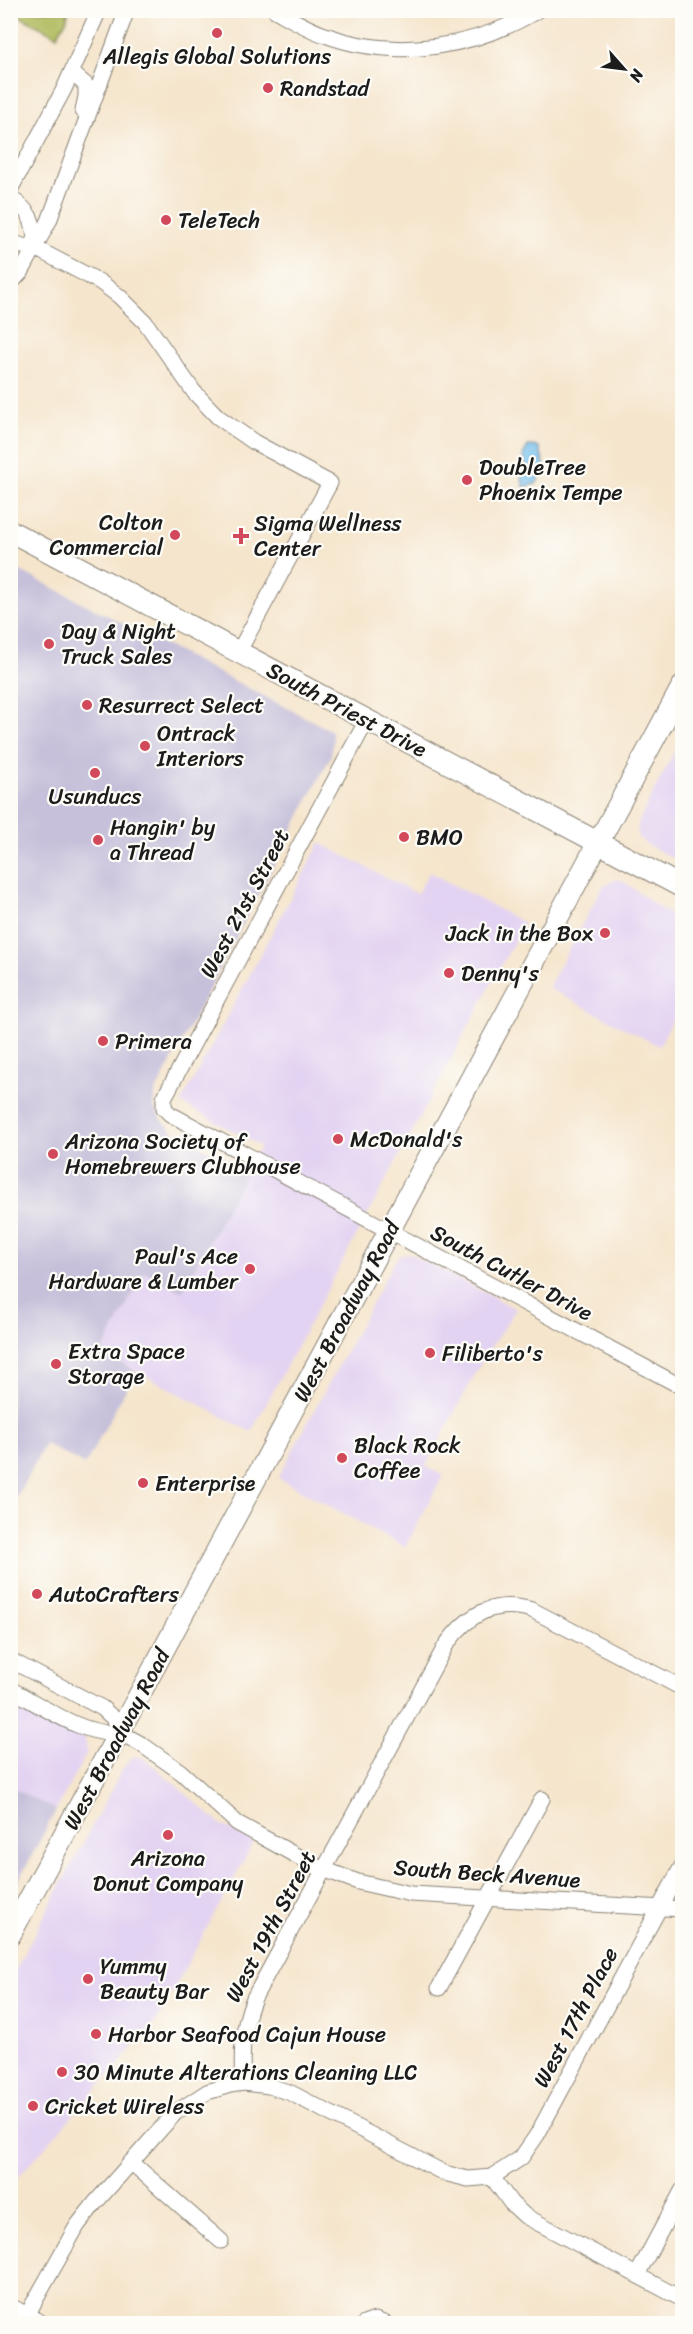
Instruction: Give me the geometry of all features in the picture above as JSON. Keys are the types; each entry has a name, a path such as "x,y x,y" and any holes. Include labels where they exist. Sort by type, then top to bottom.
{"main road":[{"name":"South Priest Drive","path":"10,531 682,887"},
{"name":"West Broadway Road","path":"10,1935 682,687"}],"street":[{"path":"10,190 72,74 99,10"},
{"path":"10,284 22,271 49,221 128,10"},
{"path":"275,10 312,30 348,42 374,47 408,48 469,40 503,29 538,10"},
{"path":"72,74 86,85 87,91 81,138"},
{"path":"10,198 26,210 33,220 35,248"},
{"path":"10,241 35,248 100,282 128,304 149,327 194,392 227,425 330,483 239,651"},
{"name":"West 21st Street","path":"164,1108 164,1098 367,720"},
{"name":"South Cutler Drive","path":"164,1108 170,1114 388,1232 682,1387"},
{"name":"West 19th Street","path":"243,2084 242,2043 250,2009 446,1645 465,1622 487,1602 522,1607 541,1614 682,1688"},
{"path":"10,1660 102,1708 113,1718 119,1732 104,1734 90,1731 10,1689"},
{"name":"South Beck Avenue","path":"119,1732 141,1744 181,1772 237,1823 324,1870 358,1882 390,1890 682,1909"},
{"path":"439,1988 542,1799"},
{"name":"West 17th Place","path":"492,2177 512,2166 530,2147 682,1866"},
{"path":"25,2319 77,2226 175,2113 185,2105 218,2088 243,2084 269,2086 291,2093 444,2173 468,2179 492,2177 511,2203 525,2216 682,2299"},
{"path":"131,2162 221,2241"},
{"path":"637,2275 682,2191"},
{"path":"367,2322 386,2324"}],"shaded area":[{"path":"11,566 332,731 333,741 331,756 155,1093 154,1108 178,1136 248,1169 182,1292 144,1272 102,1352 136,1371 85,1465 45,1444 11,1507"},
{"path":"682,736 682,863 646,844 638,837 637,832 639,821"},
{"path":"320,843 417,894 429,872 524,923 251,1432 102,1352 144,1272 182,1292 260,1146 181,1103"},
{"path":"615,880 622,880 661,909 682,921 682,1002 659,1046 548,988 603,886"},
{"path":"409,1253 516,1309 483,1359 426,1466 443,1476 405,1547 278,1478 393,1264 399,1256"},
{"path":"21,1701 79,1730 85,1737 87,1752 56,1810 11,1787 11,1721"},
{"path":"136,1756 147,1760 220,1824 254,1842 155,2023 11,2185 11,1978 123,1768 131,1758"},
{"path":"11,1787 56,1810 11,1895"}],"green space":[{"path":"14,10 68,11 67,19 57,36 13,13"}],"water":[{"path":"528,446 539,447 545,467 536,484 524,487 521,476 526,466 523,455"}],"place":[{"name":"Allegis Global Solutions","path":"217,33"},
{"name":"Randstad","path":"268,88"},
{"name":"TeleTech","path":"166,220"},
{"name":"DoubleTree Phoenix Tempe","path":"467,480"},
{"name":"Colton Commercial","path":"175,535"},
{"name":"Sigma Wellness Center","path":"241,536"},
{"name":"Day & Night Truck Sales","path":"49,644"},
{"name":"Resurrect Select","path":"87,705"},
{"name":"Ontrack Interiors","path":"145,746"},
{"name":"Usunducs","path":"95,773"},
{"name":"BMO","path":"404,837"},
{"name":"Hangin' by a Thread","path":"98,840"},
{"name":"Jack in the Box","path":"605,933"},
{"name":"Denny's","path":"449,973"},
{"name":"Primera","path":"103,1041"},
{"name":"McDonald's","path":"338,1139"},
{"name":"Arizona Society of Homebrewers Clubhouse","path":"53,1154"},
{"name":"Paul's Ace Hardware & Lumber","path":"250,1269"},
{"name":"Filiberto's","path":"430,1353"},
{"name":"Extra Space Storage","path":"56,1364"},
{"name":"Black Rock Coffee","path":"342,1458"},
{"name":"Enterprise","path":"143,1483"},
{"name":"AutoCrafters","path":"37,1594"},
{"name":"Arizona Donut Company","path":"168,1835"},
{"name":"Yummy Beauty Bar","path":"88,1979"},
{"name":"Harbor Seafood Cajun House","path":"96,2034"},
{"name":"30 Minute Alterations Cleaning LLC","path":"62,2072"},
{"name":"Cricket Wireless","path":"33,2106"}]}
